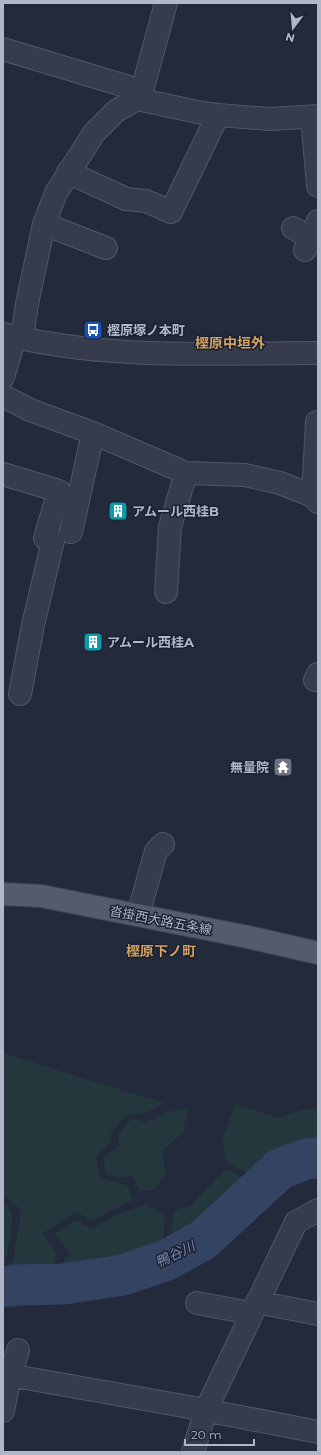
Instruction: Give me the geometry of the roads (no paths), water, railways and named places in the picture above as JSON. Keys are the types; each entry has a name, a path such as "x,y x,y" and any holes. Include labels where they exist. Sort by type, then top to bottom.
{"main road":[{"name":"沓掛西大路五条線","path":"3,894 41,896 248,937 318,953"}],"street":[{"path":"3,377 13,336 27,304 44,224 56,193 94,133 116,111 140,95 166,3"},
{"path":"3,49 202,114 270,119 315,116 318,186"},
{"path":"68,172 126,199 146,201 171,212 218,115"},
{"path":"44,224 106,248"},
{"path":"13,336 92,349 163,353 318,353"},
{"path":"3,396 30,410 93,433 186,473 245,475 280,483 316,499 317,422"},
{"path":"72,532 93,433"},
{"path":"166,592 170,527 186,473"},
{"path":"3,474 58,491 45,538 53,541 33,625 20,694"},
{"path":"138,915 156,851 163,844"},
{"path":"193,1452 206,1410 296,1222 318,1210"},
{"path":"197,1303 240,1311 254,1308 318,1314"},
{"path":"3,1411 7,1375 18,1350"},
{"path":"7,1375 206,1410 318,1432"}],"waterway":[{"name":"鴨谷川","path":"3,1287 18,1285 64,1284 123,1275 167,1260 203,1240 280,1169 306,1159 318,1158"}],"place":[{"name":"樫原塚ノ本町","path":"93,330"},
{"name":"アムール西桂B","path":"118,511"},
{"name":"アムール西桂A","path":"93,642"},
{"name":"無量院","path":"283,767"}],"district":[{"name":"樫原中垣外","path":"230,343"},
{"name":"樫原下ノ町","path":"161,951"}]}
